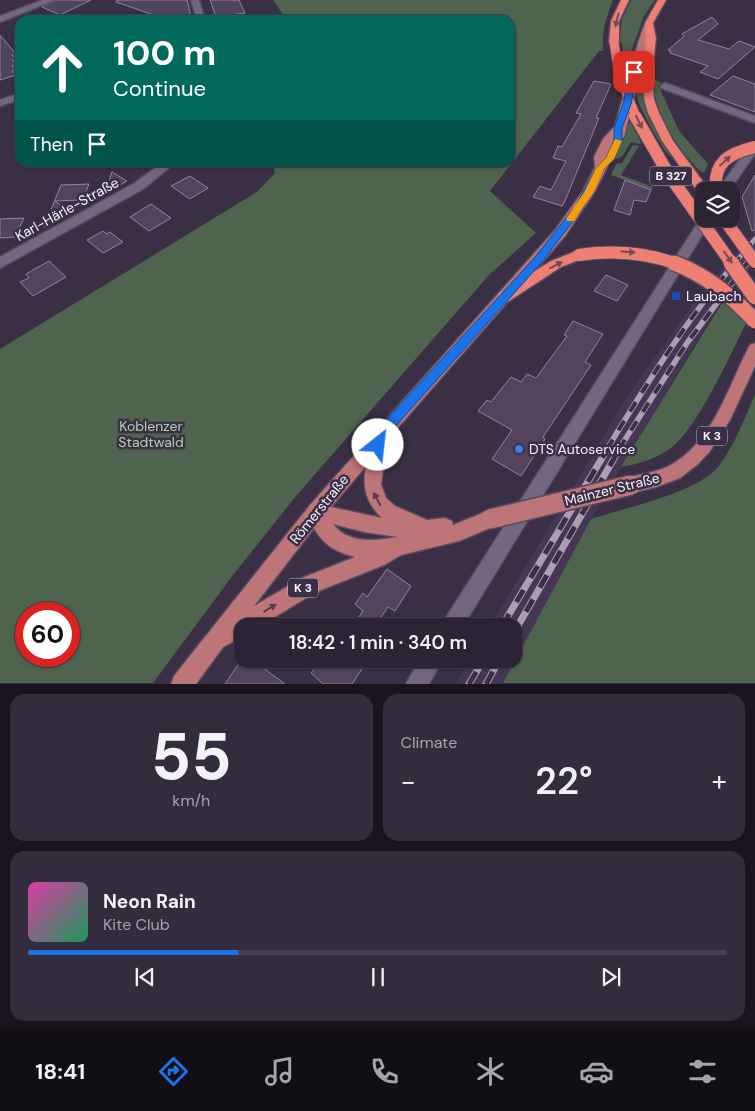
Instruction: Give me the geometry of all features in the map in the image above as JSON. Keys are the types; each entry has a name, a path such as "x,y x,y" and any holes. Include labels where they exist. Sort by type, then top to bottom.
{"highway":[{"name":"B 327","path":"625,0 615,21 614,42 623,86 646,136 755,297"},
{"path":"649,23 662,0"},
{"name":"B 327","path":"649,23 652,41 647,70 650,101 660,127 697,182"},
{"path":"715,182 715,176 722,162 738,151 755,146"},
{"path":"730,227 755,262"},
{"path":"504,297 556,264 580,255 605,251 621,251 652,255 697,272 724,289 755,321"}],"main road":[{"name":"Römerstraße","path":"182,684 316,511 381,434 504,297 569,221 589,191 601,168 610,159 618,141 618,128 627,104 637,60 649,23"},
{"name":"Mainzer Straße","path":"316,511 389,529 433,529 474,520 490,519 658,479 678,470 700,451 720,421 755,349"},
{"name":"K 3","path":"381,434 372,475 372,491 375,498 385,512 433,529"},
{"name":"Mainzer Straße","path":"316,511 329,534 344,545 367,549 399,546 472,529 490,519"},
{"name":"K 3","path":"214,642 309,585 377,558 399,546"}],"street":[{"path":"0,19 51,0"},
{"path":"195,0 200,15"},
{"path":"666,86 755,120"},
{"path":"0,103 15,98"},
{"path":"729,182 755,146"},
{"name":"Karl-Härle-Straße","path":"0,263 139,186 164,167"},
{"path":"457,618 701,227"},
{"path":"417,684 427,668"}],"shaded area":[{"path":"755,231 755,262 724,298 683,363 591,519 522,648 522,618 495,618 629,393 698,297"},
{"path":"465,668 511,668 503,683 456,684"}],"green space":[{"name":"Koblenzer Stadtwald","path":"273,0 613,0 605,25 603,51 599,51 515,159 515,15 284,15"},
{"path":"631,0 655,0 644,16 631,52 623,51 622,43 619,43 622,19"},
{"path":"639,75 641,76 647,109 660,138 672,158 657,138 638,100 636,89"},
{"path":"653,79 662,83 658,87 675,94 660,89 679,131 708,164 704,173 696,168 670,133 660,112"},
{"path":"628,118 641,142 640,144 631,142 622,157 615,159"},
{"path":"633,145 639,146 621,175 653,187 652,190 611,175 616,164 622,163"},
{"name":"Koblenzer Stadtwald","path":"274,167 509,167 490,191 536,233 489,275 296,496 233,575 153,683 0,683 0,349 257,192 275,173"},
{"path":"725,298 746,323 723,371 692,425 671,448 647,460 621,467"},
{"path":"755,395 755,683 503,683 511,668 522,668 522,648 591,519 659,499 694,485 718,467 739,432"}],"building":[{"path":"57,0 91,0 60,15 42,7"},
{"path":"117,0 187,0 191,15 149,15 151,14 116,2"},
{"path":"210,0 239,0 245,13 230,15 215,15"},
{"path":"712,17 718,24 698,40 729,49 739,41 755,47 718,79 700,72 708,66 670,53 671,51 668,50 684,36 682,34"},
{"path":"0,35 15,53 12,55 15,59 12,60 15,64 12,66 15,70 12,71 15,75 0,80"},
{"path":"733,76 755,84 755,112 710,95"},
{"path":"594,81 611,84 596,118 599,118 565,201 562,206 533,197 540,186 551,190 566,161 553,158 558,146 562,147 581,114 576,113"},
{"path":"112,172 127,181 104,195"},
{"path":"755,175 755,230 752,231 742,197"},
{"path":"190,176 208,188 190,199 171,186"},
{"path":"625,180 651,190 646,202 634,200 630,215 614,210"},
{"path":"89,184 83,200 55,201 71,213 44,227 61,185"},
{"path":"151,204 171,218 149,231 130,217"},
{"path":"24,218 15,237 0,238 0,219"},
{"path":"103,231 107,234 110,232 123,242 103,253 87,240"},
{"path":"49,261 66,277 33,296 20,282 29,278 26,274"},
{"path":"606,275 628,285 617,301 594,291"},
{"path":"573,321 603,334 585,362 591,365 543,437 545,439 521,476 492,459 512,430 478,411 487,400 491,402 511,377 521,382 527,374 536,378 567,336 564,335"},
{"path":"387,569 411,586 395,611 388,607 380,618 358,618 363,611 355,604 363,593 367,597"},
{"path":"236,668 263,668 285,684 225,684"},
{"path":"315,668 362,669 352,684 323,684 311,673"}],"railway":[{"path":"734,264 755,239"},
{"path":"746,264 755,252"},
{"path":"607,449 683,330 735,263"},
{"path":"619,449 687,343 747,263"},
{"path":"507,618 608,448"},
{"path":"522,619 620,448"},
{"path":"469,684 479,668"},
{"path":"486,684 495,668"}],"slow traffic":[{"path":"571,219 601,168 610,159 618,141"}],"place":[{"name":"Laubach","path":"676,296"},
{"name":"DTS Autoservice","path":"519,449"}],"route":[{"path":"378,445 381,434 518,282 560,233 580,206 601,168 610,159 618,141 618,128 627,104 634,72"}]}
